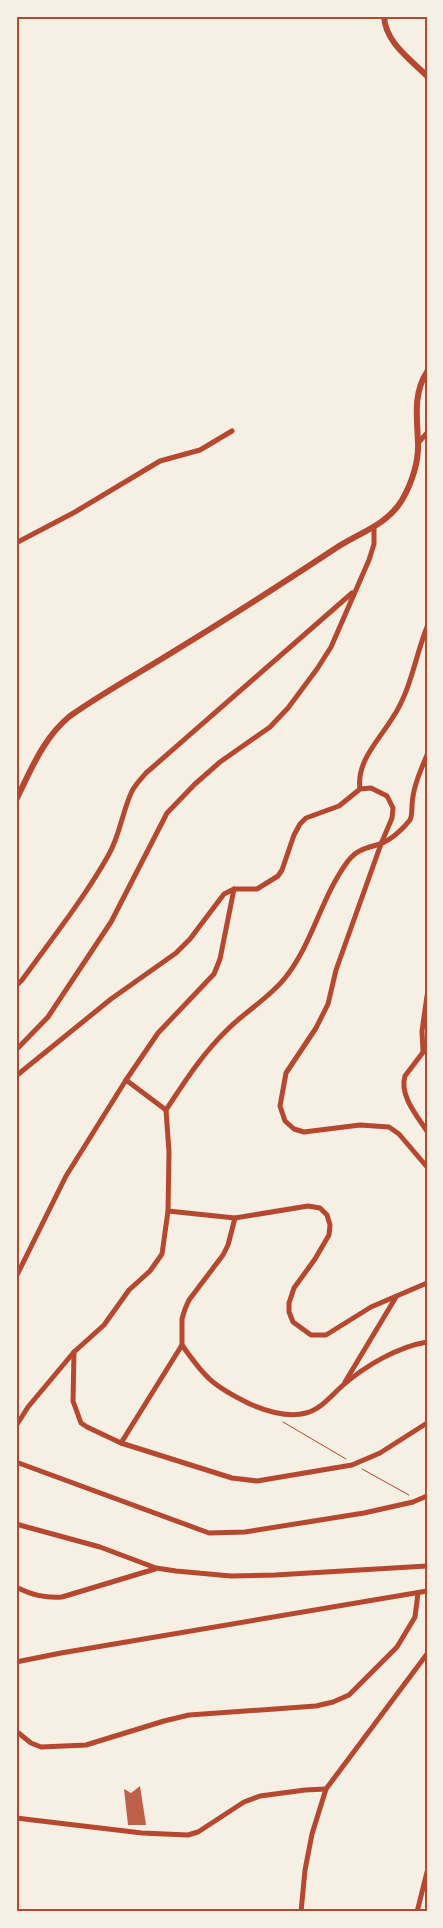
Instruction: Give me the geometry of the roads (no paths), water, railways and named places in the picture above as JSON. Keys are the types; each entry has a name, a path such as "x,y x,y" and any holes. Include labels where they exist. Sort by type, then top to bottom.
{"street":[{"path":"384,16 384,23 391,40 427,76"},
{"path":"16,800 40,752 60,724 70,716 261,598 340,546 374,528 387,517 402,501 410,486 418,444 419,389 427,372"},
{"path":"16,543 75,512 160,461 200,450 232,431"},
{"path":"418,444 427,433"},
{"path":"16,1050 48,1017 112,922 167,813 220,762 270,727 288,708 331,647 372,552 374,528"},
{"path":"16,986 89,888 109,855 128,801 146,772 354,591"},
{"path":"360,789 363,766 372,746 393,719 401,704 427,627"},
{"path":"16,1426 28,1407 74,1352 95,1335 128,1290 157,1263 162,1254 168,1211 169,1152 166,1110 194,1066 208,1050 286,976 306,946 343,868 350,858 359,850 381,844 397,833 411,818 415,781 427,755"},
{"path":"16,1076 111,999 176,953 190,939 220,898 234,889 257,889 270,883 282,870 294,835 306,818 340,806 360,789 371,788 383,793 391,803 394,812 336,970 328,1004 316,1028 286,1073 280,1106 285,1121 294,1129 304,1132 360,1125 389,1127 399,1134 427,1167"},
{"path":"16,1277 66,1176 126,1080 158,1033 214,974 220,959 234,889"},
{"path":"427,996 422,1031 425,1050 403,1081 404,1091 427,1131"},
{"path":"126,1080 166,1110"},
{"path":"168,1211 235,1218 308,1206 320,1208 327,1215 330,1225 326,1241 294,1288 289,1303 292,1322 311,1335 326,1335 366,1311 427,1283"},
{"path":"122,1443 182,1344 182,1319 185,1309 189,1300 223,1254 228,1244 235,1218"},
{"path":"344,1384 396,1296"},
{"path":"182,1344 198,1368 223,1391 268,1411 292,1415 306,1413 319,1407 344,1384 392,1353 427,1342"},
{"path":"74,1352 73,1402 81,1422 122,1443 232,1478 257,1481 354,1464 380,1453 427,1423"},
{"path":"16,1462 209,1533 245,1532 364,1513 418,1500 427,1496"},
{"path":"16,1524 100,1547 156,1568 231,1576 427,1566"},
{"path":"16,1587 47,1598 62,1597 156,1568"},
{"path":"16,1662 427,1592"},
{"path":"16,1731 31,1743 41,1747 86,1745 190,1715 316,1706 333,1702 349,1694 397,1647 415,1617 418,1593"},
{"path":"301,1912 305,1870 312,1834 326,1789 427,1654"},
{"path":"16,1818 142,1833 188,1835 198,1832 244,1802 260,1796 326,1789"},
{"path":"417,1912 427,1872"}]}
